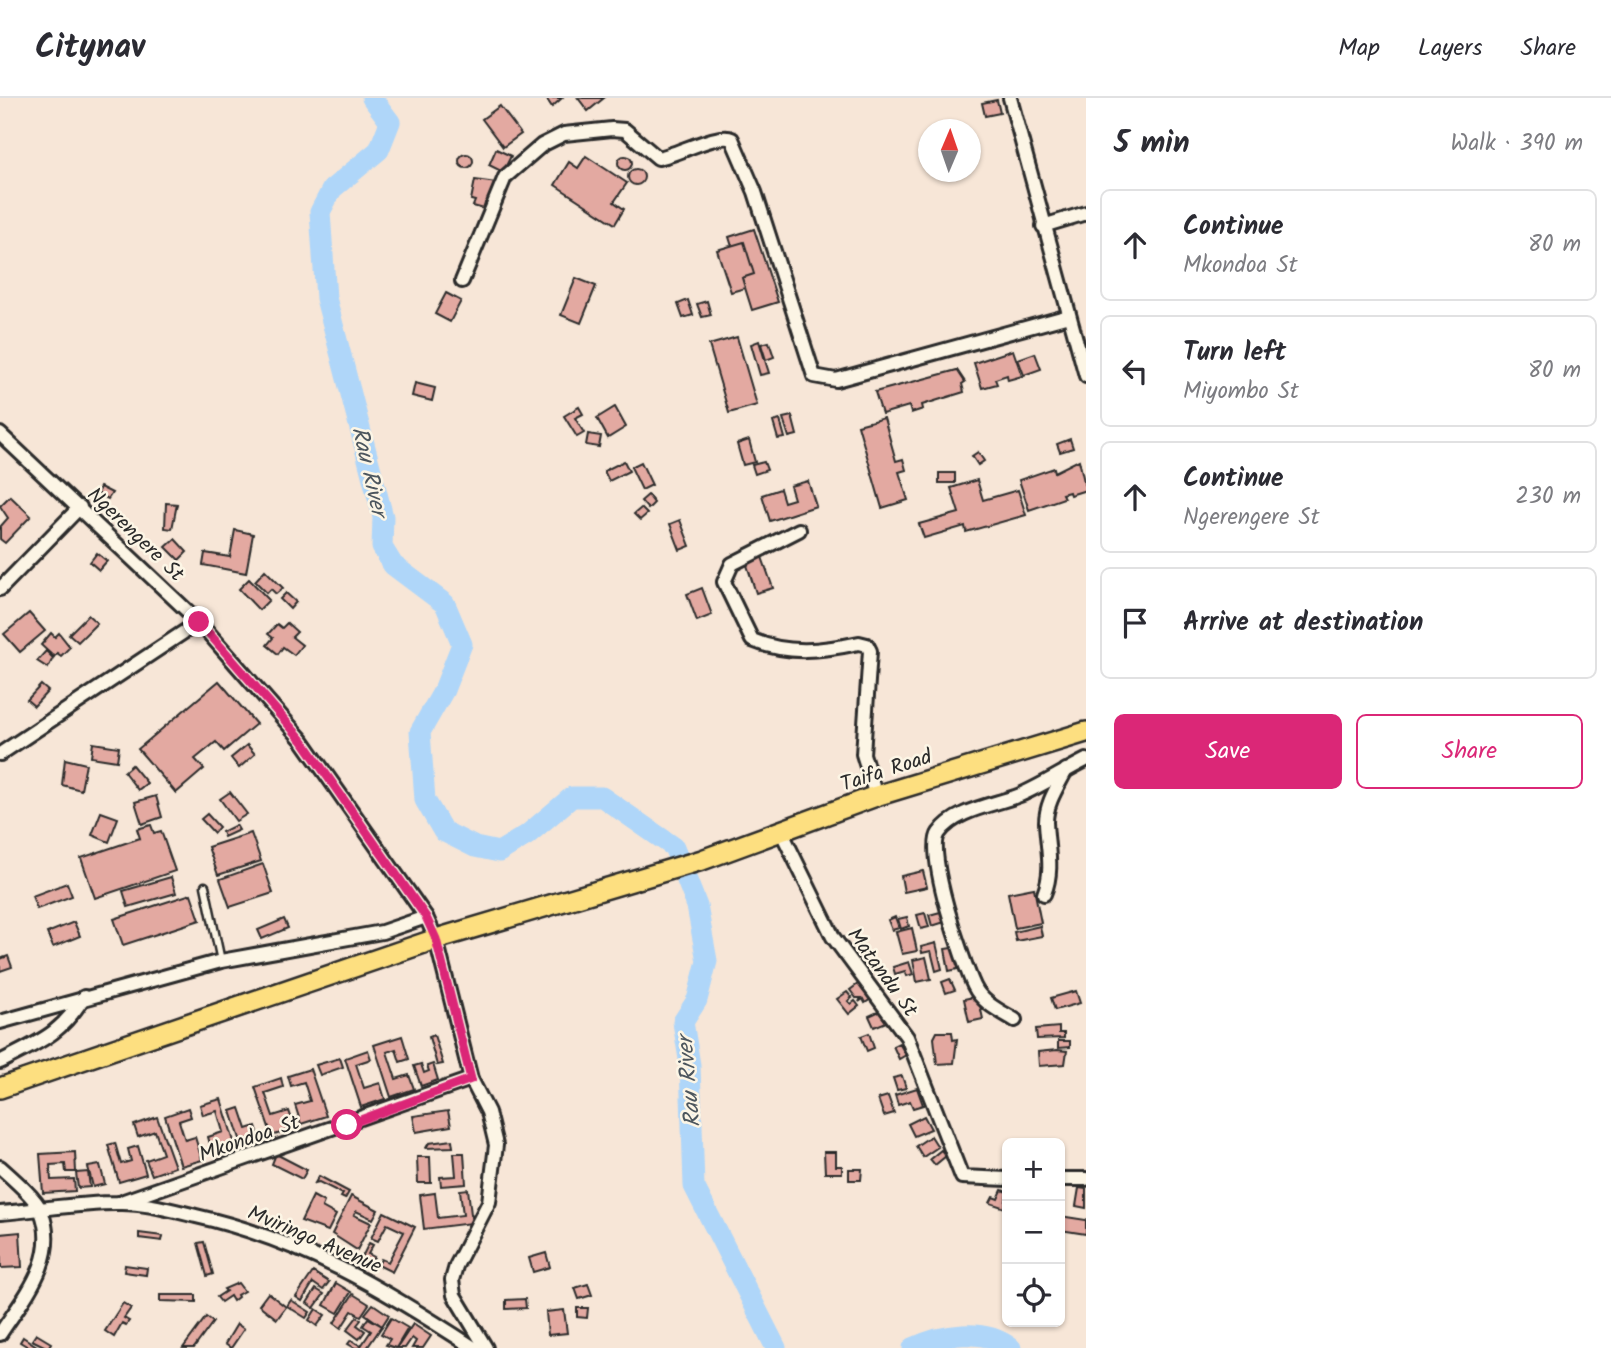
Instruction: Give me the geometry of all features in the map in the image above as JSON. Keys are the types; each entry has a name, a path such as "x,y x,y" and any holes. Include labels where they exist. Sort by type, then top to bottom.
{"highway":[{"name":"Taifa Road","path":"0,1088 436,939 702,860 780,829 876,796 1086,732"}],"street":[{"path":"1010,98 1042,226 1086,376"},
{"path":"462,281 505,177 542,145 564,134 612,129 625,130 658,158 681,153 720,137 732,139 755,192 814,376 822,380 836,380 920,359 1069,316"},
{"path":"1042,226 1086,213"},
{"name":"Ngerengere St","path":"0,434 199,622 302,740 426,917 436,939 471,1079 488,1112 496,1145 489,1202 456,1266 452,1280 454,1295 486,1348"},
{"path":"0,589 80,507"},
{"path":"799,530 732,564 724,582 752,640 773,648 803,651 859,643 867,645 870,651 863,754 876,796"},
{"path":"0,754 199,622"},
{"path":"1015,1020 990,1005 974,987 937,874 934,845 938,834 947,825 971,811 1021,794 1086,760"},
{"path":"1044,894 1051,871 1046,821 1049,806 1067,770"},
{"name":"Matandu St","path":"780,829 833,937 907,1037 962,1177 1002,1179"},
{"path":"0,1022 84,996 221,961 382,932 426,917"},
{"path":"0,1062 57,1032 68,1023 84,996"},
{"name":"Mkondoa St","path":"119,1203 471,1079"},
{"path":"0,1167 41,1209 47,1249 42,1271 0,1334"},
{"path":"1065,1179 1086,1179"},
{"name":"Mviringo Avenue","path":"0,1213 119,1203 163,1208 233,1224 295,1247 387,1291 474,1348"}],"lane":[{"path":"205,886 221,961"}],"building":[{"path":"546,98 562,98 552,107"},
{"path":"578,98 604,98 588,111"},
{"path":"997,100 1000,113 985,116 982,103"},
{"path":"500,106 521,134 503,147 482,119"},
{"path":"496,149 511,156 503,172 489,165"},
{"path":"463,154 469,154 473,161 469,168 463,168 459,164 459,158"},
{"path":"586,156 627,183 614,202 624,209 615,224 555,185 569,162 578,168"},
{"path":"622,156 628,156 632,163 628,170 622,170 618,166 618,160"},
{"path":"636,169 644,177 636,185 628,177"},
{"path":"475,180 497,183 492,205 485,203 484,209 473,206 475,201 471,200"},
{"path":"754,229 778,302 752,310 729,237"},
{"path":"744,242 754,274 742,278 745,288 731,292 717,250"},
{"path":"576,278 596,286 581,323 561,315"},
{"path":"446,293 461,301 450,322 435,314"},
{"path":"688,300 693,315 683,318 678,304"},
{"path":"707,301 711,315 702,317 697,304"},
{"path":"737,337 757,405 729,413 709,345"},
{"path":"759,341 769,373 760,375 751,344"},
{"path":"769,342 774,357 766,360 761,344"},
{"path":"1013,350 1022,376 1008,380 1007,375 995,379 997,384 982,388 974,363"},
{"path":"1035,353 1041,369 1024,375 1018,359"},
{"path":"957,370 965,382 962,384 964,392 922,405 923,409 911,413 909,406 882,414 875,392"},
{"path":"415,383 435,388 432,401 412,396"},
{"path":"579,407 583,414 575,418 584,433 577,437 564,416"},
{"path":"615,407 626,427 608,438 597,418"},
{"path":"792,416 797,435 789,437 783,418"},
{"path":"884,418 896,461 903,459 906,470 899,472 908,500 882,508 858,425"},
{"path":"780,420 785,438 778,439 773,422"},
{"path":"588,434 601,436 599,447 586,445"},
{"path":"1070,439 1073,448 1060,452 1057,444"},
{"path":"749,440 755,462 743,465 737,444"},
{"path":"978,452 984,461 978,465 972,456"},
{"path":"1079,460 1086,490 1070,495 1069,492 1062,494 1064,498 1029,510 1019,480 1054,468 1055,472"},
{"path":"624,461 629,471 609,481 604,471"},
{"path":"641,462 652,485 642,490 631,467"},
{"path":"764,462 767,470 755,474 752,465"},
{"path":"939,473 955,473 955,483 939,483"},
{"path":"977,480 983,500 1018,490 1026,515 966,532 965,526 924,538 919,524 959,513 951,488"},
{"path":"808,481 816,506 770,521 762,495 780,489 784,502 794,499 790,486"},
{"path":"100,487 112,493 108,499 97,493"},
{"path":"648,495 654,503 648,509 641,501"},
{"path":"10,496 31,516 5,543 0,539 0,527 8,518 0,506"},
{"path":"166,503 177,504 172,529 165,528"},
{"path":"641,508 647,514 640,520 634,514"},
{"path":"680,520 690,546 680,550 670,524"},
{"path":"235,530 253,534 246,573 203,565 205,553 230,557"},
{"path":"175,539 187,552 179,560 166,547"},
{"path":"97,553 107,561 99,570 90,562"},
{"path":"762,557 773,588 756,593 746,562"},
{"path":"265,570 283,588 276,594 271,589 267,593 255,581"},
{"path":"249,579 269,600 259,610 239,589"},
{"path":"702,588 712,615 697,621 687,594"},
{"path":"286,593 296,602 290,609 280,599"},
{"path":"29,613 45,631 20,652 4,634"},
{"path":"88,615 97,623 78,642 69,634"},
{"path":"287,623 297,632 292,637 302,645 294,655 283,647 278,654 267,645 273,638 268,634 277,624 282,628"},
{"path":"51,633 55,637 59,633 70,647 61,656 57,653 54,657 41,645"},
{"path":"46,651 53,658 48,668 37,661"},
{"path":"219,681 256,724 224,751 216,742 195,759 204,769 176,793 138,749"},
{"path":"41,685 48,691 34,706 27,700"},
{"path":"93,743 119,747 117,761 91,757"},
{"path":"247,745 255,754 239,768 231,758"},
{"path":"65,759 86,764 81,790 62,785"},
{"path":"132,765 147,783 138,790 124,772"},
{"path":"230,792 247,814 236,821 220,799"},
{"path":"156,796 162,817 142,824 135,802"},
{"path":"101,812 118,818 109,842 92,835"},
{"path":"207,814 219,827 214,833 201,819"},
{"path":"151,825 154,833 161,831 175,871 95,898 81,858 140,838 137,829"},
{"path":"236,825 239,830 224,837 222,832"},
{"path":"251,833 261,861 218,875 208,847"},
{"path":"263,864 273,893 230,907 220,879"},
{"path":"923,871 927,887 904,892 901,876"},
{"path":"171,877 176,893 128,907 123,891"},
{"path":"67,883 72,896 37,909 32,896"},
{"path":"1034,888 1041,923 1015,928 1008,893"},
{"path":"191,894 200,920 123,945 114,919"},
{"path":"948,910 951,920 932,926 929,915"},
{"path":"925,913 929,927 921,929 917,915"},
{"path":"895,917 899,928 892,930 888,920"},
{"path":"907,917 909,926 901,929 898,919"},
{"path":"284,919 288,928 262,939 258,930"},
{"path":"74,922 80,936 53,947 47,933"},
{"path":"1040,926 1042,936 1016,941 1014,932"},
{"path":"912,928 917,951 902,954 896,932"},
{"path":"936,943 942,969 936,971 931,951 922,953 921,947"},
{"path":"958,947 962,968 949,971 945,949"},
{"path":"8,956 12,967 0,971 0,959"},
{"path":"926,957 931,979 917,982 913,960"},
{"path":"909,962 913,974 907,976 905,971 895,974 893,967"},
{"path":"950,979 955,990 946,993 942,982"},
{"path":"862,981 874,997 865,1003 863,999 859,1002 861,998 856,998 850,990"},
{"path":"1076,991 1080,1003 1055,1010 1051,998"},
{"path":"847,992 852,998 848,1001 851,1004 855,1001 859,1006 849,1014 837,999"},
{"path":"978,996 983,1019 969,1022 964,999"},
{"path":"884,1009 889,1021 874,1027 869,1016"},
{"path":"1059,1027 1059,1033 1064,1033 1064,1038 1037,1039 1036,1029"},
{"path":"937,1032 952,1032 953,1040 957,1039 954,1063 937,1064 934,1038"},
{"path":"869,1033 874,1048 867,1051 861,1036"},
{"path":"434,1035 443,1064 437,1065 429,1037"},
{"path":"402,1036 409,1059 400,1062 396,1049 387,1052 396,1079 409,1075 414,1089 391,1097 374,1045"},
{"path":"1058,1041 1070,1041 1070,1047 1058,1048"},
{"path":"899,1043 906,1055 899,1059 893,1046"},
{"path":"368,1050 371,1059 356,1064 364,1088 380,1083 385,1099 361,1107 345,1058"},
{"path":"1067,1051 1065,1064 1039,1066 1038,1052"},
{"path":"340,1058 343,1067 320,1075 316,1065"},
{"path":"421,1064 424,1073 429,1071 427,1066 433,1064 438,1080 421,1086 414,1066"},
{"path":"310,1069 326,1116 301,1124 295,1105 310,1101 304,1082 291,1086 288,1076"},
{"path":"902,1076 906,1088 897,1090 893,1078"},
{"path":"281,1078 283,1087 265,1093 273,1116 289,1111 295,1128 272,1136 255,1087"},
{"path":"917,1088 923,1105 913,1108 910,1101 898,1105 895,1095"},
{"path":"888,1096 894,1113 884,1116 878,1099"},
{"path":"221,1099 236,1148 213,1155 208,1137 223,1132 217,1111 203,1115 200,1105"},
{"path":"188,1108 191,1117 179,1121 185,1140 195,1137 202,1160 181,1166 165,1116"},
{"path":"240,1108 247,1129 256,1126 259,1135 241,1142 231,1111"},
{"path":"448,1111 451,1126 416,1132 413,1116"},
{"path":"924,1116 931,1129 914,1136 908,1124"},
{"path":"157,1117 175,1167 152,1175 146,1160 163,1154 155,1131 138,1137 134,1125"},
{"path":"931,1136 938,1147 923,1157 916,1146"},
{"path":"452,1140 453,1147 426,1148 429,1143"},
{"path":"115,1143 121,1164 131,1161 128,1149 138,1146 146,1174 119,1182 108,1145"},
{"path":"941,1150 946,1156 935,1165 930,1159"},
{"path":"75,1152 76,1172 66,1172 65,1164 50,1165 51,1180 74,1179 75,1191 43,1193 40,1154"},
{"path":"824,1152 836,1152 836,1166 842,1166 842,1173 825,1173"},
{"path":"454,1153 464,1153 466,1184 441,1186 440,1177 456,1176"},
{"path":"276,1154 307,1170 302,1179 272,1164"},
{"path":"417,1157 430,1157 431,1183 418,1183"},
{"path":"100,1165 105,1184 93,1187 88,1167"},
{"path":"849,1169 862,1169 861,1180 849,1180"},
{"path":"88,1172 90,1187 78,1188 76,1173"},
{"path":"319,1176 349,1192 345,1199 341,1197 343,1194 319,1182 315,1183"},
{"path":"1079,1188 1086,1189 1086,1208 1076,1206"},
{"path":"468,1189 472,1223 424,1229 420,1195 435,1193 438,1218 463,1215 460,1190"},
{"path":"1002,1190 1002,1207 990,1203 993,1197 998,1199"},
{"path":"313,1196 324,1202 322,1207 336,1215 328,1231 301,1221"},
{"path":"351,1196 378,1210 373,1219 356,1211 354,1215 371,1223 357,1250 332,1234"},
{"path":"384,1212 415,1227 392,1272 378,1265 381,1259 388,1262 404,1232 387,1224 378,1241 371,1238"},
{"path":"1065,1217 1086,1220 1086,1234 1065,1231"},
{"path":"20,1232 22,1267 1,1268 0,1234"},
{"path":"139,1233 163,1236 162,1241 139,1238"},
{"path":"204,1242 213,1274 207,1276 198,1243"},
{"path":"369,1243 373,1245 368,1254 374,1257 371,1262 362,1257"},
{"path":"546,1253 550,1267 533,1272 529,1258"},
{"path":"125,1265 147,1268 146,1275 124,1272"},
{"path":"313,1272 329,1282 323,1290 313,1283 302,1301 296,1297"},
{"path":"238,1283 244,1291 233,1301 230,1296 221,1302 217,1297 226,1291 224,1289"},
{"path":"336,1283 351,1292 338,1313 324,1305"},
{"path":"588,1284 592,1295 579,1299 575,1288"},
{"path":"316,1289 324,1294 314,1308 307,1303"},
{"path":"268,1293 286,1307 277,1319 259,1305"},
{"path":"353,1294 369,1304 361,1316 352,1311 341,1328 334,1323"},
{"path":"160,1295 196,1295 196,1302 160,1301"},
{"path":"525,1299 526,1308 506,1309 506,1300"},
{"path":"291,1300 310,1312 306,1318 287,1306"},
{"path":"123,1303 131,1308 124,1318 129,1321 126,1325 122,1323 114,1337 105,1331"},
{"path":"373,1304 389,1315 382,1326 365,1314"},
{"path":"577,1308 588,1308 587,1318 577,1317"},
{"path":"316,1309 325,1315 317,1326 309,1320"},
{"path":"564,1310 567,1333 548,1335 546,1312"},
{"path":"206,1317 213,1322 194,1348 183,1348"},
{"path":"357,1317 361,1320 357,1325 365,1331 359,1339 347,1330"},
{"path":"368,1318 382,1326 367,1348 355,1348 348,1344 351,1340 361,1346 371,1331 363,1326"},
{"path":"391,1318 408,1328 396,1348 386,1345 390,1339 381,1334"},
{"path":"237,1324 244,1329 231,1348 225,1344"},
{"path":"413,1324 431,1336 423,1348 412,1348 416,1341 412,1338 405,1348 397,1348"},
{"path":"36,1334 51,1343 48,1348 32,1340"},
{"path":"23,1337 38,1347 30,1348 20,1342"}],"waterway":[{"name":"Rau River","path":"372,98 390,122 379,150 332,189 320,212 326,298 383,517 382,547 393,565 445,604 462,644 444,690 420,732 425,800 443,831 475,847 499,852 527,835 572,797 602,797 674,847 697,906 707,961 697,1000 683,1022 690,1065 694,1186 776,1348"},
{"name":"Rau River","path":"913,1348 937,1339 963,1335 988,1337 1011,1348"}],"route":[{"path":"199,622 302,740 426,917 436,939 471,1079 347,1125"}]}
